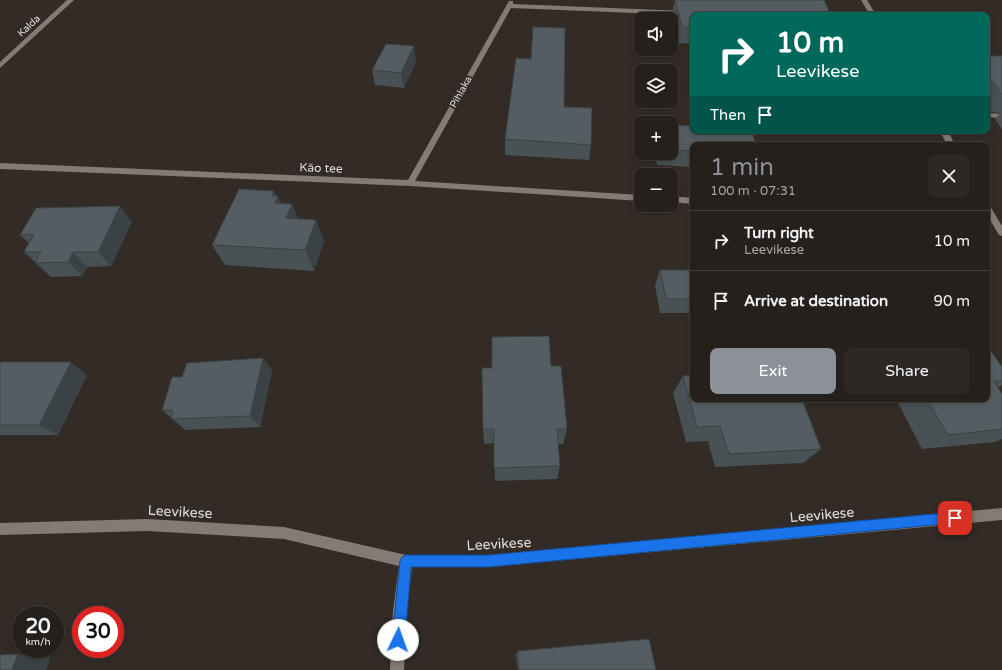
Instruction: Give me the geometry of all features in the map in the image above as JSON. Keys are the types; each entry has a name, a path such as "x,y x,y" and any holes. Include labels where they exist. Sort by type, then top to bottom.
{"street":[{"name":"Kalda","path":"0,66 71,0"},
{"path":"864,0 871,12"},
{"path":"510,3 690,14"},
{"name":"Pihlaka","path":"410,183 510,3"},
{"path":"990,115 1002,116"},
{"name":"Käo tee","path":"0,166 410,183 634,198"},
{"path":"678,200 690,201"},
{"path":"990,219 1002,233"},
{"name":"Leevikese","path":"0,529 147,525 284,533 406,561 489,561 1002,514"},
{"path":"397,670 400,611 406,561"}],"building":[{"path":"675,0 824,0 830,12 690,12 690,28 682,27"},
{"path":"533,27 565,28 564,107 592,108 591,145 505,139 516,58 531,59"},
{"path":"386,44 414,46 401,73 372,70"},
{"path":"990,56 1002,56 1002,95 992,81 990,81"},
{"path":"678,125 690,126 690,134 753,134 755,142 690,142 690,151 678,150"},
{"path":"239,189 274,191 272,196 278,196 275,203 292,204 286,218 316,220 305,250 212,245"},
{"path":"120,206 98,252 73,252 68,262 35,263 41,252 24,252 34,234 20,235 36,208"},
{"path":"660,270 690,270 690,299 666,299"},
{"path":"549,336 551,366 561,366 567,429 557,429 560,466 494,468 494,429 483,429 482,368 492,368 492,337"},
{"path":"990,350 1002,367 1002,381 994,381 1002,394 1002,429 948,435 929,402 990,402"},
{"path":"263,358 250,416 172,419 172,410 162,410 172,377 182,377 187,363"},
{"path":"0,362 71,362 39,425 0,425"},
{"path":"690,375 690,402 683,376"},
{"path":"690,402 803,402 821,449 729,454 720,426 697,427"},
{"path":"649,639 656,670 519,670 518,651"},
{"path":"12,654 12,658 16,658 12,670 0,670 0,655"}],"route":[{"path":"398,640 406,561 489,561 955,518"}]}
